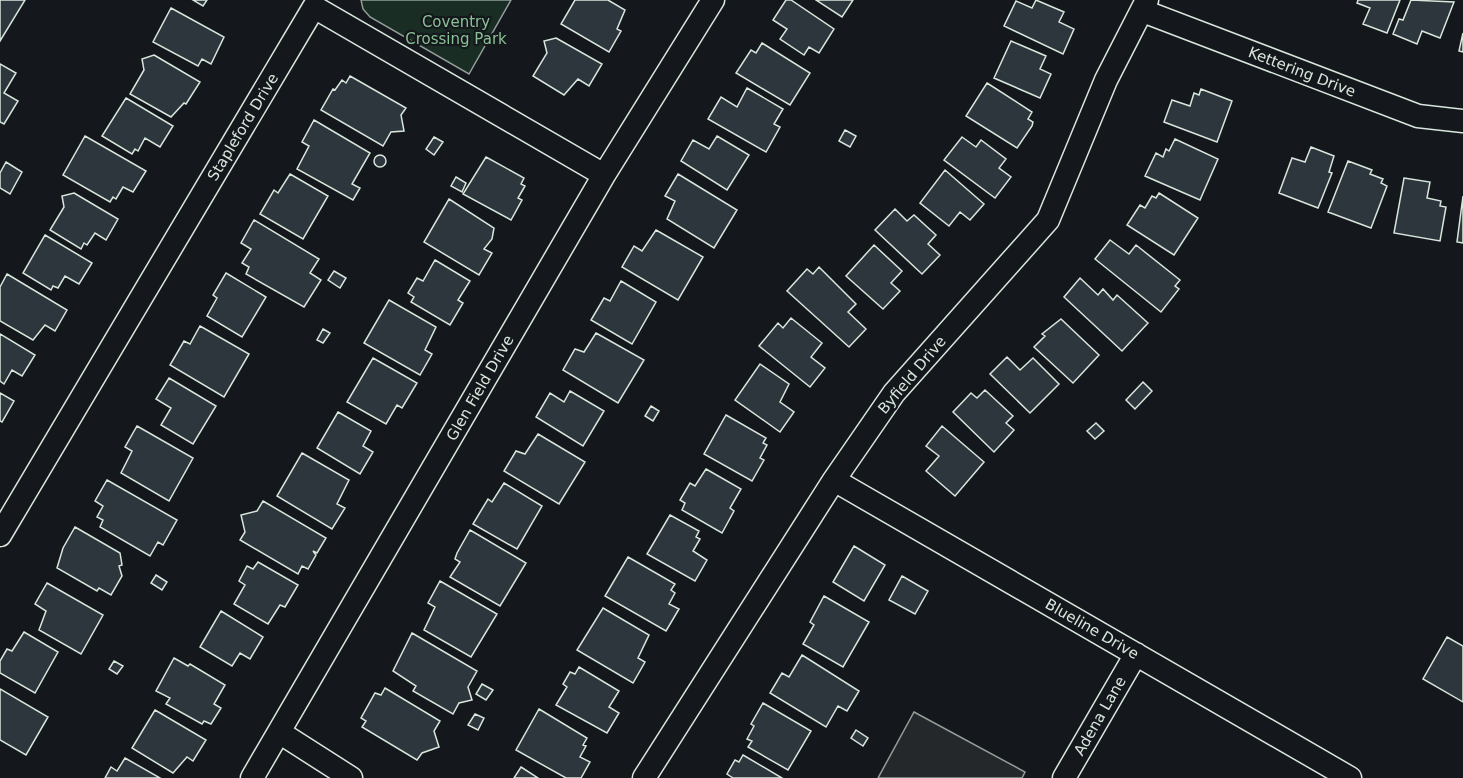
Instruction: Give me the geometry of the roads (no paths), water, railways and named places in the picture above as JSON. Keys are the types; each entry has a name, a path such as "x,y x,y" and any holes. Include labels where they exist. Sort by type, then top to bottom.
{"street":[{"name":"Glen Field Drive","path":"252,778 604,175 713,0"},
{"name":"Kettering Drive","path":"1145,5 1418,116 1463,121"},
{"name":"Byfield Drive","path":"644,778 834,480 894,393 1048,220 1106,80 1145,5"},
{"name":"Stapleford Drive","path":"0,536 314,7 604,175"},
{"name":"Blueline Drive","path":"834,480 1350,778"},
{"name":"Adena Lane","path":"1064,778 1136,654"},
{"path":"279,732 351,778"}],"park label":[{"name":"Coventry Crossing Park","path":"456,30"}]}
